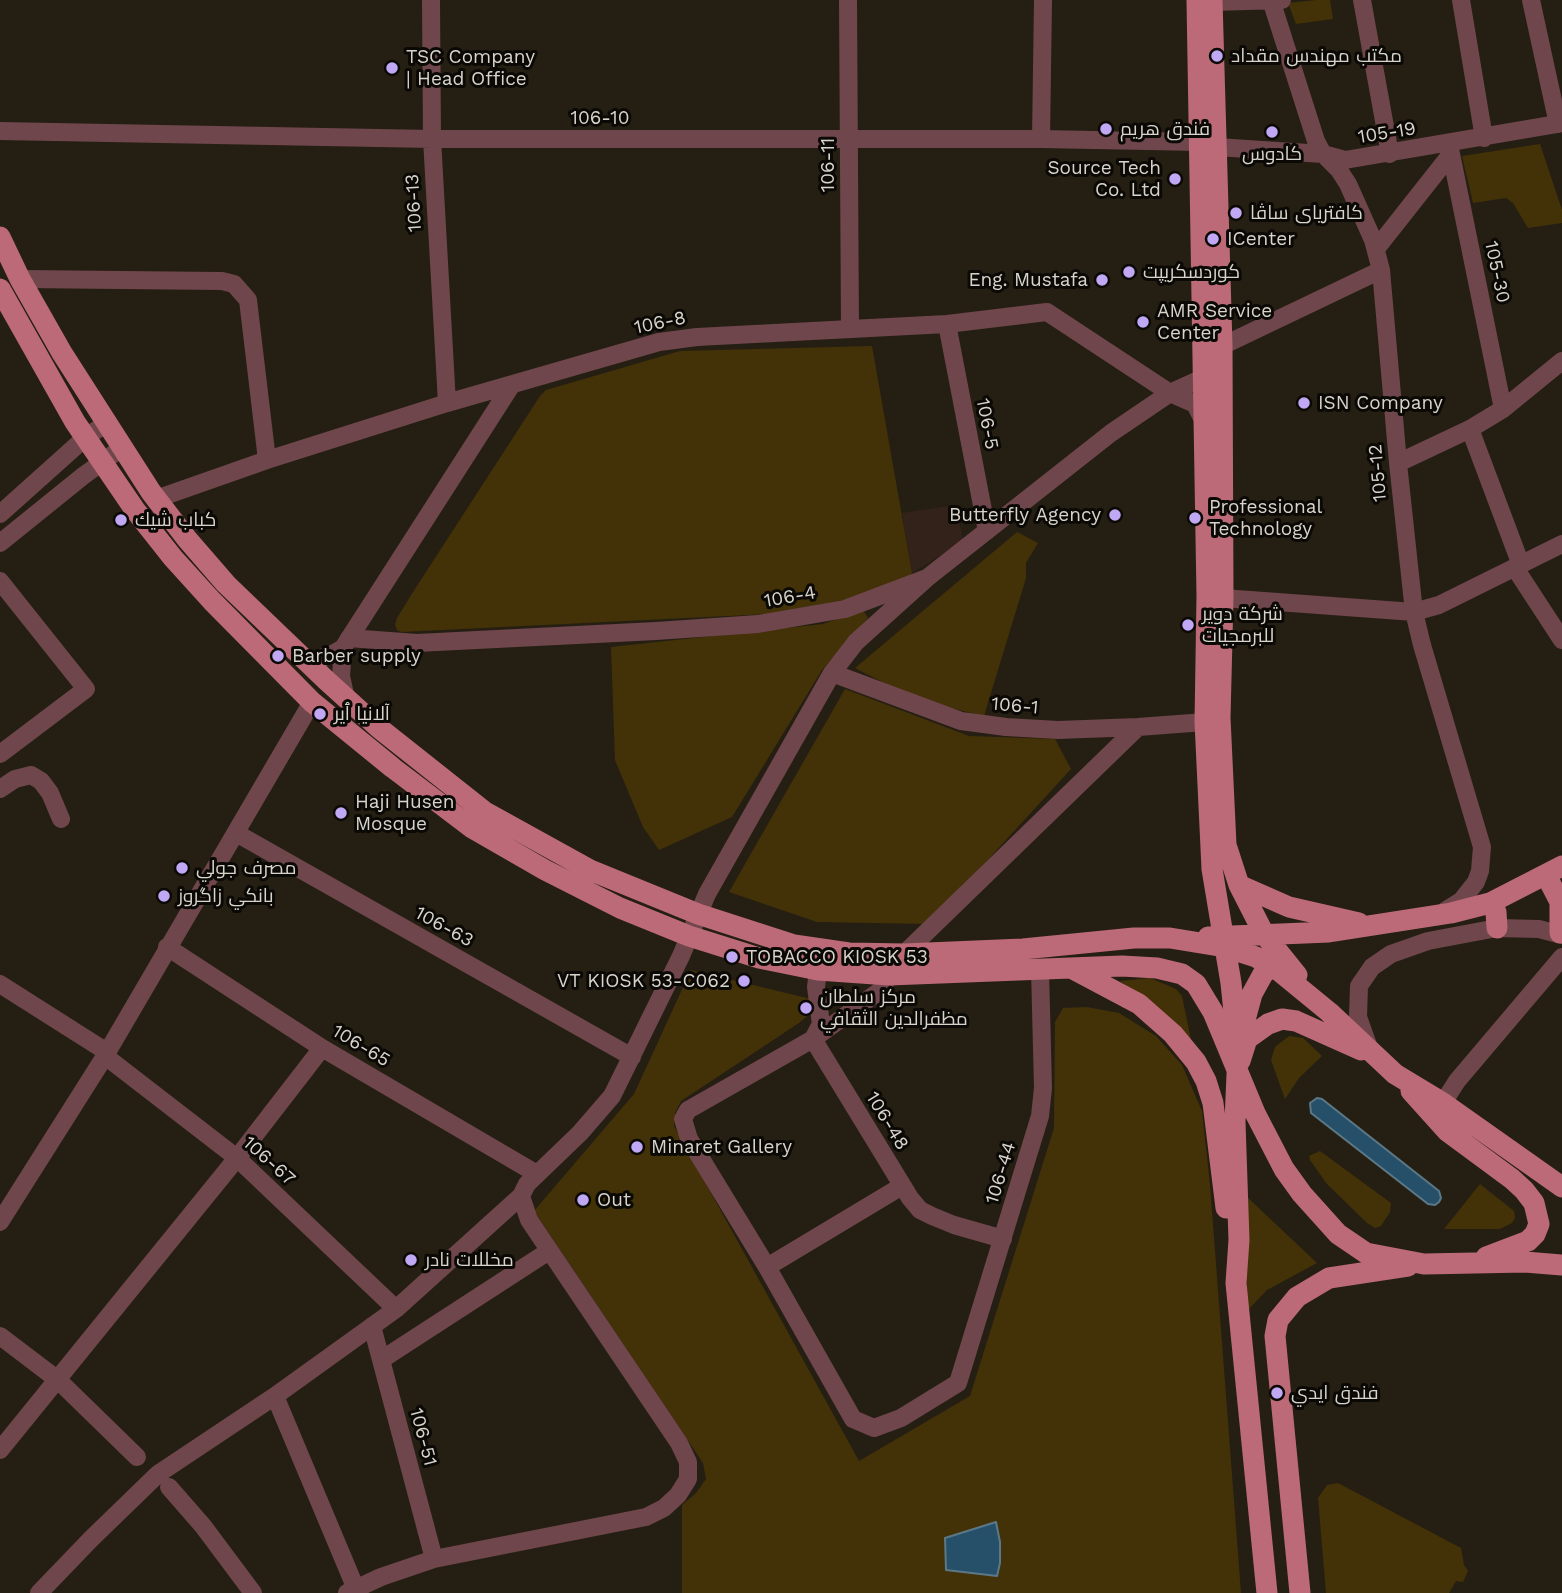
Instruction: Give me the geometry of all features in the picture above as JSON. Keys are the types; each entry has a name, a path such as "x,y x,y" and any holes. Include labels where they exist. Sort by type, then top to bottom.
{"main road":[{"path":"1207,1 1208,145 1203,377 1207,596 1205,722 1212,869 1238,1061"},
{"path":"1208,145 1222,346 1223,598 1220,718 1228,853 1239,885 1276,961 1395,1074 1447,1131 1524,1190 1536,1209 1538,1228 1528,1241 1471,1263"},
{"path":"0,237 20,279 62,353 156,499 226,584 379,729 485,812 590,870 698,914 794,945 849,953 904,954 1023,949 1134,938 1224,942 1264,934 1329,932 1416,919 1490,903 1554,871 1560,902 1561,934"},
{"path":"0,289 86,438 135,510 173,558 312,702 472,828 599,897 689,936 760,958 818,970 889,975 1040,968 1157,968 1192,979 1201,990 1238,1061 1255,1113 1284,1169 1302,1194 1328,1225 1352,1244 1366,1252 1423,1264"},
{"path":"1239,885 1289,907 1371,926"},
{"path":"1490,903 1496,912 1497,928"},
{"path":"1236,1283 1239,1240 1235,1122 1238,1061 1252,993 1276,961 1297,945 1329,932"},
{"path":"1224,942 1256,957 1276,961"},
{"path":"1071,968 1116,990 1160,1020 1201,1070 1213,1103 1236,1283 1267,1593"},
{"path":"1238,1061 1247,1039 1268,1024 1282,1019 1302,1023 1375,1057"},
{"path":"1395,1074 1443,1103 1562,1187"},
{"path":"1300,1593 1275,1336 1278,1320 1297,1297 1329,1278 1423,1264 1525,1262 1562,1265"}],"street":[{"name":"106-13","path":"431,0 432,139 447,404"},
{"name":"106-11","path":"848,0 850,330"},
{"path":"1041,139 1043,0"},
{"path":"1362,0 1390,153"},
{"path":"1461,0 1484,138"},
{"path":"1531,0 1560,124"},
{"path":"1207,1 1275,1"},
{"name":"105-12","path":"1275,1 1316,141 1348,184 1376,249 1381,270 1398,463 1415,612 1422,645 1479,836 1482,859 1476,882 1461,901 1440,913 1416,919"},
{"name":"105-19","path":"1208,145 1324,154 1345,160 1390,153 1450,149 1484,138 1560,124"},
{"name":"106-10","path":"0,131 432,139 1041,139 1208,145"},
{"path":"1376,249 1450,149"},
{"name":"105-30","path":"1450,149 1503,409"},
{"path":"1222,346 1381,270"},
{"path":"20,279 222,281 234,284 248,300 267,460"},
{"name":"106-8","path":"156,499 267,460 447,404 659,342 697,337 947,324 1047,312 1170,393 1195,404 1204,422"},
{"name":"106-5","path":"947,324 987,531"},
{"path":"1398,463 1470,429 1559,371"},
{"name":"106-4","path":"346,643 417,643 758,624 845,610 927,578 1092,448 1170,393 1203,377"},
{"path":"306,661 329,656 346,643 511,386"},
{"path":"0,514 86,438 107,423"},
{"path":"1470,429 1518,567 1562,640"},
{"path":"0,543 123,447"},
{"path":"1223,598 1415,612 1439,605 1562,544"},
{"path":"39,1593 158,1474 275,1396 396,1309 520,1196 527,1184 580,1133 612,1096 707,894 832,673 856,642 927,578"},
{"path":"0,581 86,689 0,754"},
{"path":"346,643 341,676 346,699"},
{"name":"106-1","path":"832,673 961,721 1006,727 1058,730 1205,722"},
{"path":"0,1222 106,1054 312,702"},
{"path":"904,954 1139,727"},
{"path":"0,789 15,779 31,775 41,781 50,793 61,819"},
{"name":"106-63","path":"236,833 632,1057"},
{"path":"1375,1057 1363,1036 1357,1017 1359,986 1372,967 1391,954 1415,944 1497,928 1539,929 1561,934"},
{"name":"106-65","path":"167,947 322,1048 537,1174"},
{"path":"1443,1103 1457,1082 1562,957"},
{"name":"106-44","path":"768,1267 853,1419 874,1428 901,1418 958,1384 1041,1116 1043,1088 1040,968"},
{"path":"813,1039 821,1024 816,987 818,970"},
{"path":"889,975 881,990 813,1039 688,1110 683,1119 690,1139 768,1267 902,1186"},
{"name":"106-67","path":"0,984 106,1054 237,1158 396,1309"},
{"name":"106-48","path":"813,1039 902,1186 920,1210 954,1225 1003,1239"},
{"path":"0,1450 237,1158 322,1048"},
{"path":"275,1396 352,1591 394,1572 434,1559 646,1517 664,1508 678,1495 688,1479 688,1462 679,1443 528,1220 520,1196"},
{"path":"381,1360 549,1251"},
{"name":"106-51","path":"372,1326 434,1559"},
{"path":"0,1336 58,1380 137,1457"},
{"path":"169,1487 203,1526 253,1593"}],"shaded area":[{"path":"1330,0 1333,19 1296,24 1288,3"},
{"path":"1540,144 1562,210 1562,223 1528,228 1513,203 1506,198 1473,203 1462,156"},
{"path":"872,346 912,573 908,579 854,598 789,613 401,632 397,630 397,618 413,592 546,390 680,351"},
{"path":"956,505 963,541 912,573 902,513"},
{"path":"1017,532 1038,543 1026,563 1026,578 984,716 917,700 855,668"},
{"path":"863,610 868,618 822,670 732,817 659,850 643,827 615,760 611,647 823,624"},
{"path":"845,689 969,736 1055,739 1071,769 929,924 817,922 729,892"},
{"path":"691,970 815,1000 811,1013 799,1023 681,1101 675,1113 674,1126 859,1461 970,1396 1054,1128 1055,1022 1063,1008 1087,1007 1119,1013 1156,1036 1182,1065 1202,1111 1241,1593 682,1593 682,1505 696,1493 706,1479 703,1463 534,1211 634,1094"},
{"path":"1150,978 1176,989 1182,996 1191,1040 1155,1005 1120,981"},
{"path":"1289,1036 1303,1038 1322,1056 1299,1078 1285,1099 1271,1060 1275,1047"},
{"path":"1320,1151 1391,1203 1390,1212 1381,1226 1375,1228 1367,1223 1327,1184 1309,1156"},
{"path":"1480,1184 1514,1211 1515,1218 1512,1223 1500,1229 1444,1229"},
{"path":"1246,1196 1317,1263 1267,1290 1247,1311"},
{"path":"1338,1483 1461,1548 1468,1571 1463,1582 1456,1581 1449,1593 1326,1593 1318,1498 1327,1485"}],"water":[{"path":"1317,1098 1322,1099 1439,1191 1439,1202 1435,1205 1428,1204 1311,1113 1310,1103"},
{"path":"996,1522 1000,1542 997,1576 946,1570 945,1538"}],"place":[{"name":"مكتب مهندس مقداد","path":"1217,56"},
{"name":"TSC Company | Head Office","path":"392,68"},
{"name":"فندق هريم","path":"1106,129"},
{"name":"کادوس","path":"1272,132"},
{"name":"Source Tech Co. Ltd","path":"1175,179"},
{"name":"کافتریای ساڤا","path":"1236,213"},
{"name":"ICenter","path":"1213,239"},
{"name":"کوردسکریپت","path":"1129,272"},
{"name":"Eng. Mustafa","path":"1102,280"},
{"name":"AMR Service Center","path":"1143,322"},
{"name":"ISN Company","path":"1304,403"},
{"name":"Butterfly Agency","path":"1115,515"},
{"name":"Professional Technology","path":"1195,518"},
{"name":"كباب شيك","path":"121,520"},
{"name":"شركة دوير للبرمجيات","path":"1188,625"},
{"name":"Barber supply","path":"278,656"},
{"name":"آلانیا ٱير","path":"320,714"},
{"name":"Haji Husen Mosque","path":"341,813"},
{"name":"مصرف جولي","path":"182,868"},
{"name":"بانكي زاگروز","path":"164,896"},
{"name":"TOBACCO KIOSK 53","path":"732,957"},
{"name":"VT KIOSK 53-C062","path":"744,981"},
{"name":"مركز سلطان مظفرالدين الثقافي","path":"806,1008"},
{"name":"Minaret Gallery","path":"637,1147"},
{"name":"Out","path":"583,1200"},
{"name":"مخللات نادر","path":"411,1260"},
{"name":"فندق ايدي","path":"1277,1393"}]}
